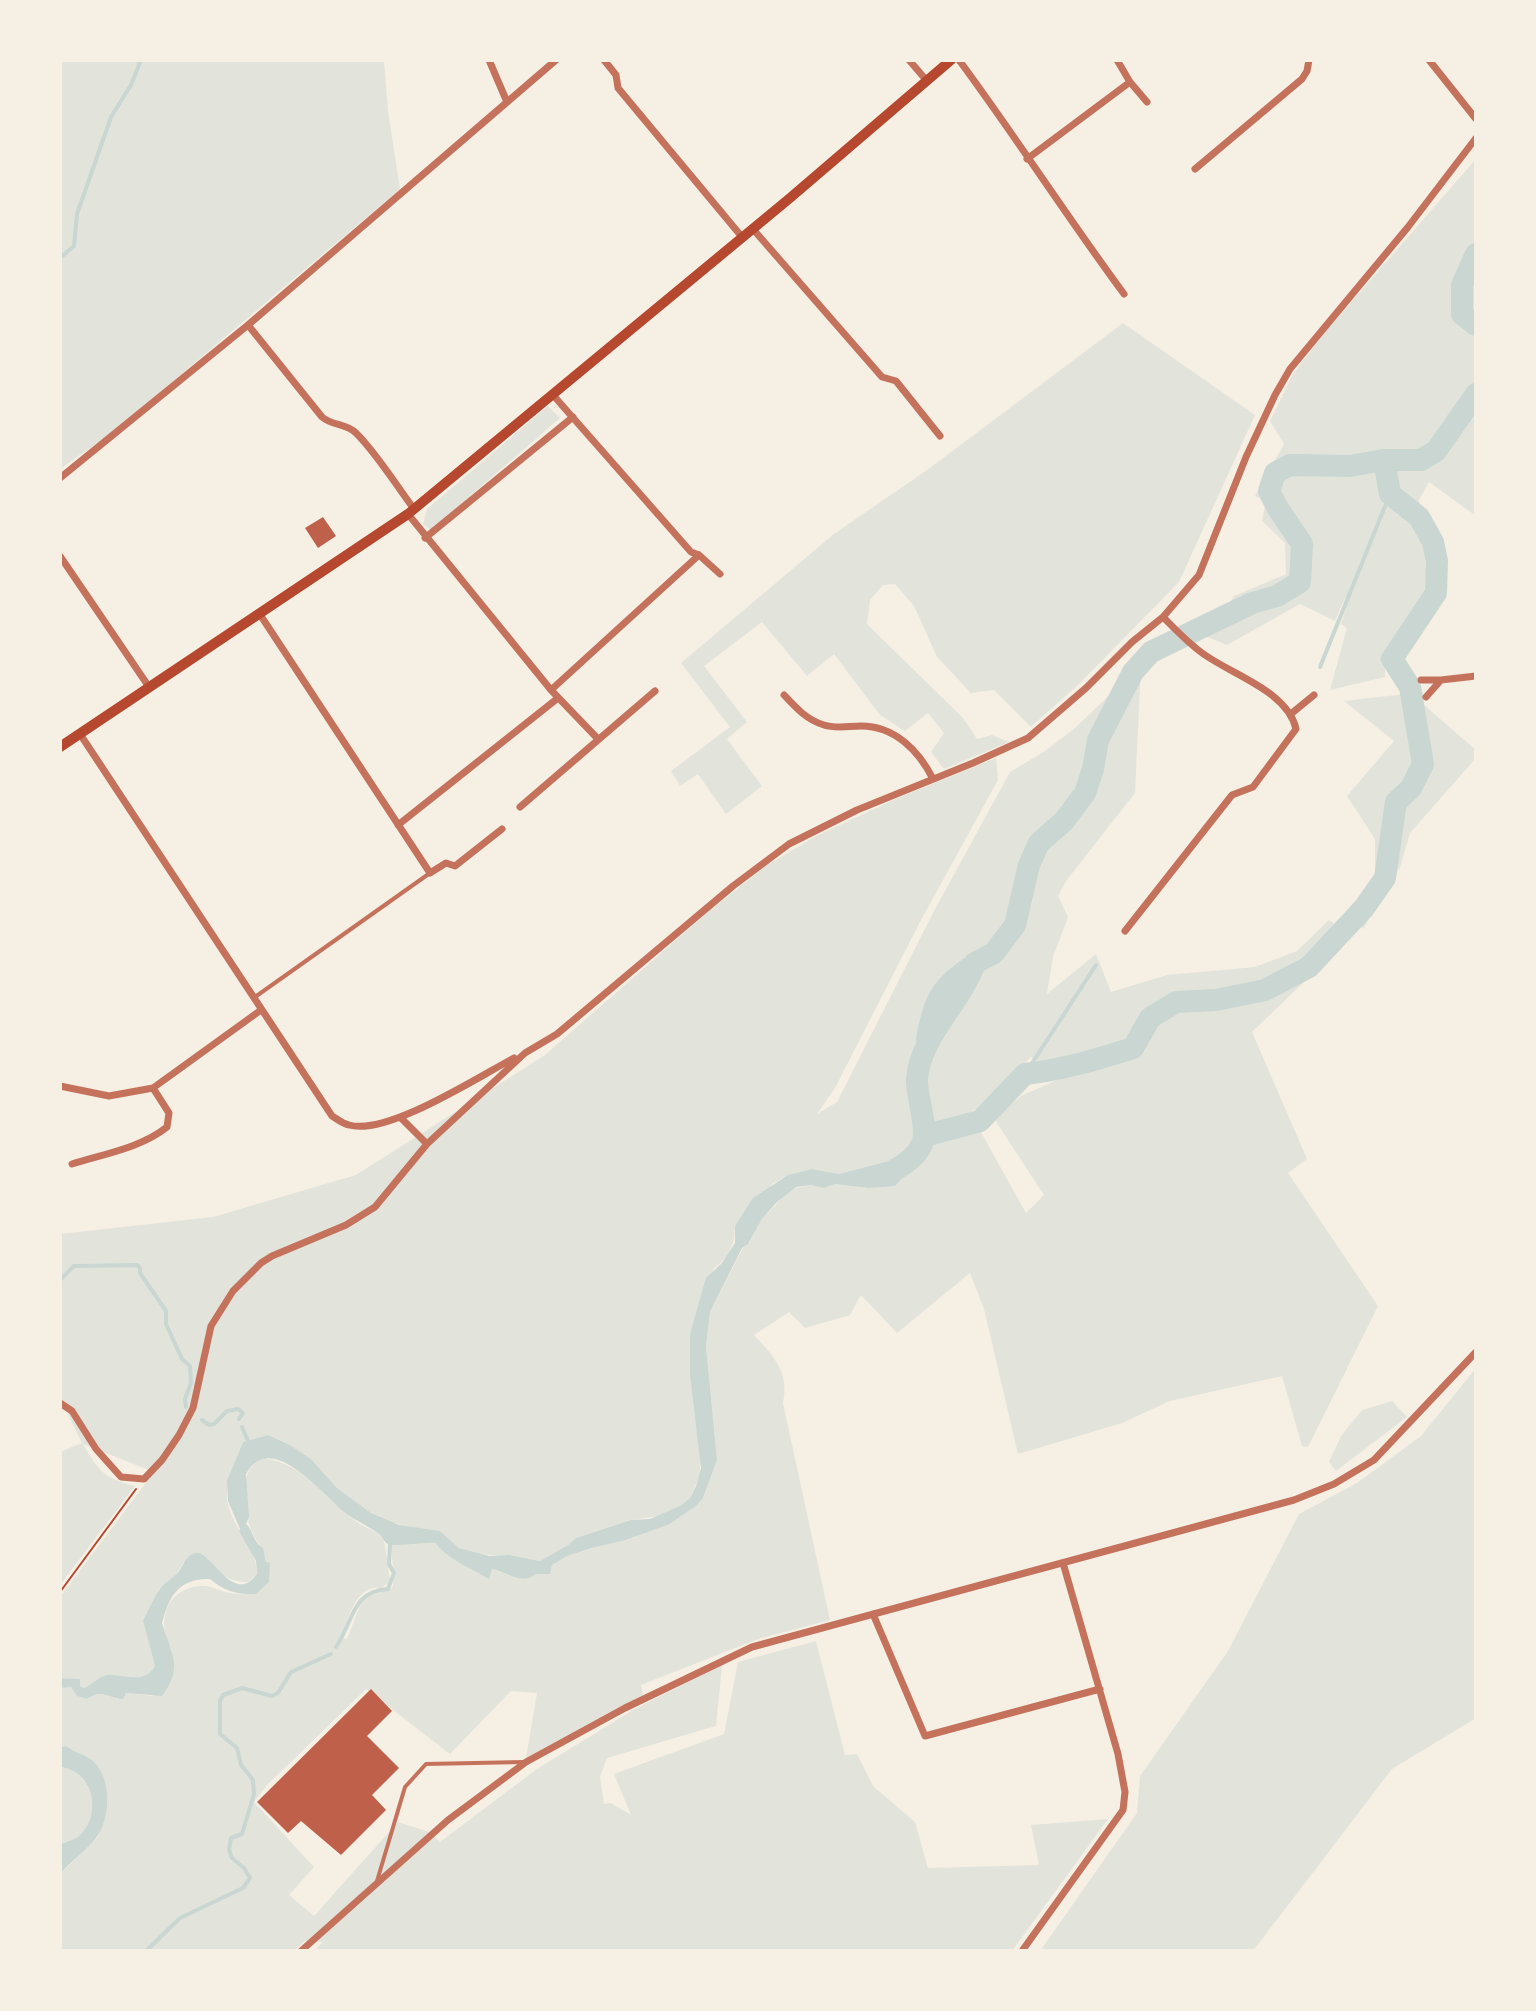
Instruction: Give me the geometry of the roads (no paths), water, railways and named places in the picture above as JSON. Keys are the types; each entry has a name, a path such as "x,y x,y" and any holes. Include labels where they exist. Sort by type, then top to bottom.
{"main road":[{"path":"60,747 411,511 951,60"}],"street":[{"path":"489,60 507,102"},
{"path":"60,478 248,325 556,60"},
{"path":"604,60 616,75 618,88 742,237"},
{"path":"909,60 927,81"},
{"path":"959,60 1124,294"},
{"path":"1117,60 1147,102"},
{"path":"1195,169 1302,79 1309,60"},
{"path":"1429,60 1476,119"},
{"path":"1027,159 1130,82"},
{"path":"80,734 332,1116 349,1126 374,1125 401,1118 557,1034 733,886 789,844 857,810 1028,738 1086,688 1132,642 1163,617 1199,575 1246,457 1290,369 1476,138"},
{"path":"752,228 882,377 896,381 940,436"},
{"path":"248,325 322,417 356,433 411,511 425,538 551,690 598,739"},
{"path":"553,395 691,552 699,555 720,574"},
{"path":"425,538 573,417"},
{"path":"551,690 699,555"},
{"path":"60,556 149,687"},
{"path":"259,613 430,873 446,863 455,866 502,829"},
{"path":"1125,931 1232,795 1253,787 1296,729 1292,713 1265,691 1204,655 1163,617"},
{"path":"1421,680 1476,676"},
{"path":"1426,697 1441,680"},
{"path":"520,807 655,691"},
{"path":"784,695 808,719 827,727 881,728 902,740 922,758 933,779"},
{"path":"1292,713 1314,695"},
{"path":"398,825 558,698"},
{"path":"60,1086 109,1096 153,1088 261,1010"},
{"path":"60,1403 72,1411 96,1449 121,1477 144,1479 162,1460 193,1408 211,1326 233,1291 272,1256 346,1225 375,1207 427,1144 525,1053"},
{"path":"72,1164 141,1142 167,1127 169,1113 153,1088"},
{"path":"401,1118 427,1144"},
{"path":"301,1951 448,1820 526,1762 625,1708 752,1647 1294,1500 1334,1484 1374,1460 1476,1352"},
{"path":"1022,1951 1123,1810 1123,1778 1063,1563"},
{"path":"873,1614 925,1736 1100,1689"}],"lane":[{"path":"254,998 430,873"},
{"path":"376,1883 405,1787 426,1764 526,1762"}],"waterway":[{"path":"60,258 74,246 77,214 111,117 131,85 141,60"},
{"path":"1476,254 1462,285 1462,314 1476,325"},
{"path":"883,1176 899,1168 921,1146 924,1131 917,1079 925,1049 975,963 994,953 1015,925 1029,865 1039,843 1064,821 1085,793 1098,740 1133,672 1151,652 1252,603 1277,596 1300,582 1302,544 1269,491 1275,473 1290,465 1350,466 1384,460 1421,460 1436,451 1476,394"},
{"path":"924,1136 980,1121 1025,1074 1066,1067 1133,1048 1150,1018 1176,1002 1216,1000 1265,990 1309,967 1364,908 1385,878 1396,802 1411,788 1423,764 1410,687 1392,659 1436,593 1437,561 1433,542 1419,517 1390,494 1384,460"},
{"path":"1320,667 1390,494"},
{"path":"927,1039 941,995 975,964"},
{"path":"1025,1074 1096,965"},
{"path":"60,1280 74,1266 137,1265 140,1268 140,1273 166,1311 166,1324 182,1359 190,1366 191,1383 185,1399 186,1407"},
{"path":"202,1420 209,1425 214,1424 227,1411 238,1409 243,1413 239,1419"},
{"path":"242,1427 249,1443"},
{"path":"336,1647 360,1601 376,1591 388,1589 394,1573 389,1564 390,1543"},
{"path":"146,1951 180,1918 243,1888 250,1878 229,1850 231,1838 242,1834 254,1794 253,1780 241,1765 237,1748 220,1734 220,1701 223,1695 242,1688 272,1696 278,1693 291,1672 331,1654"}]}
